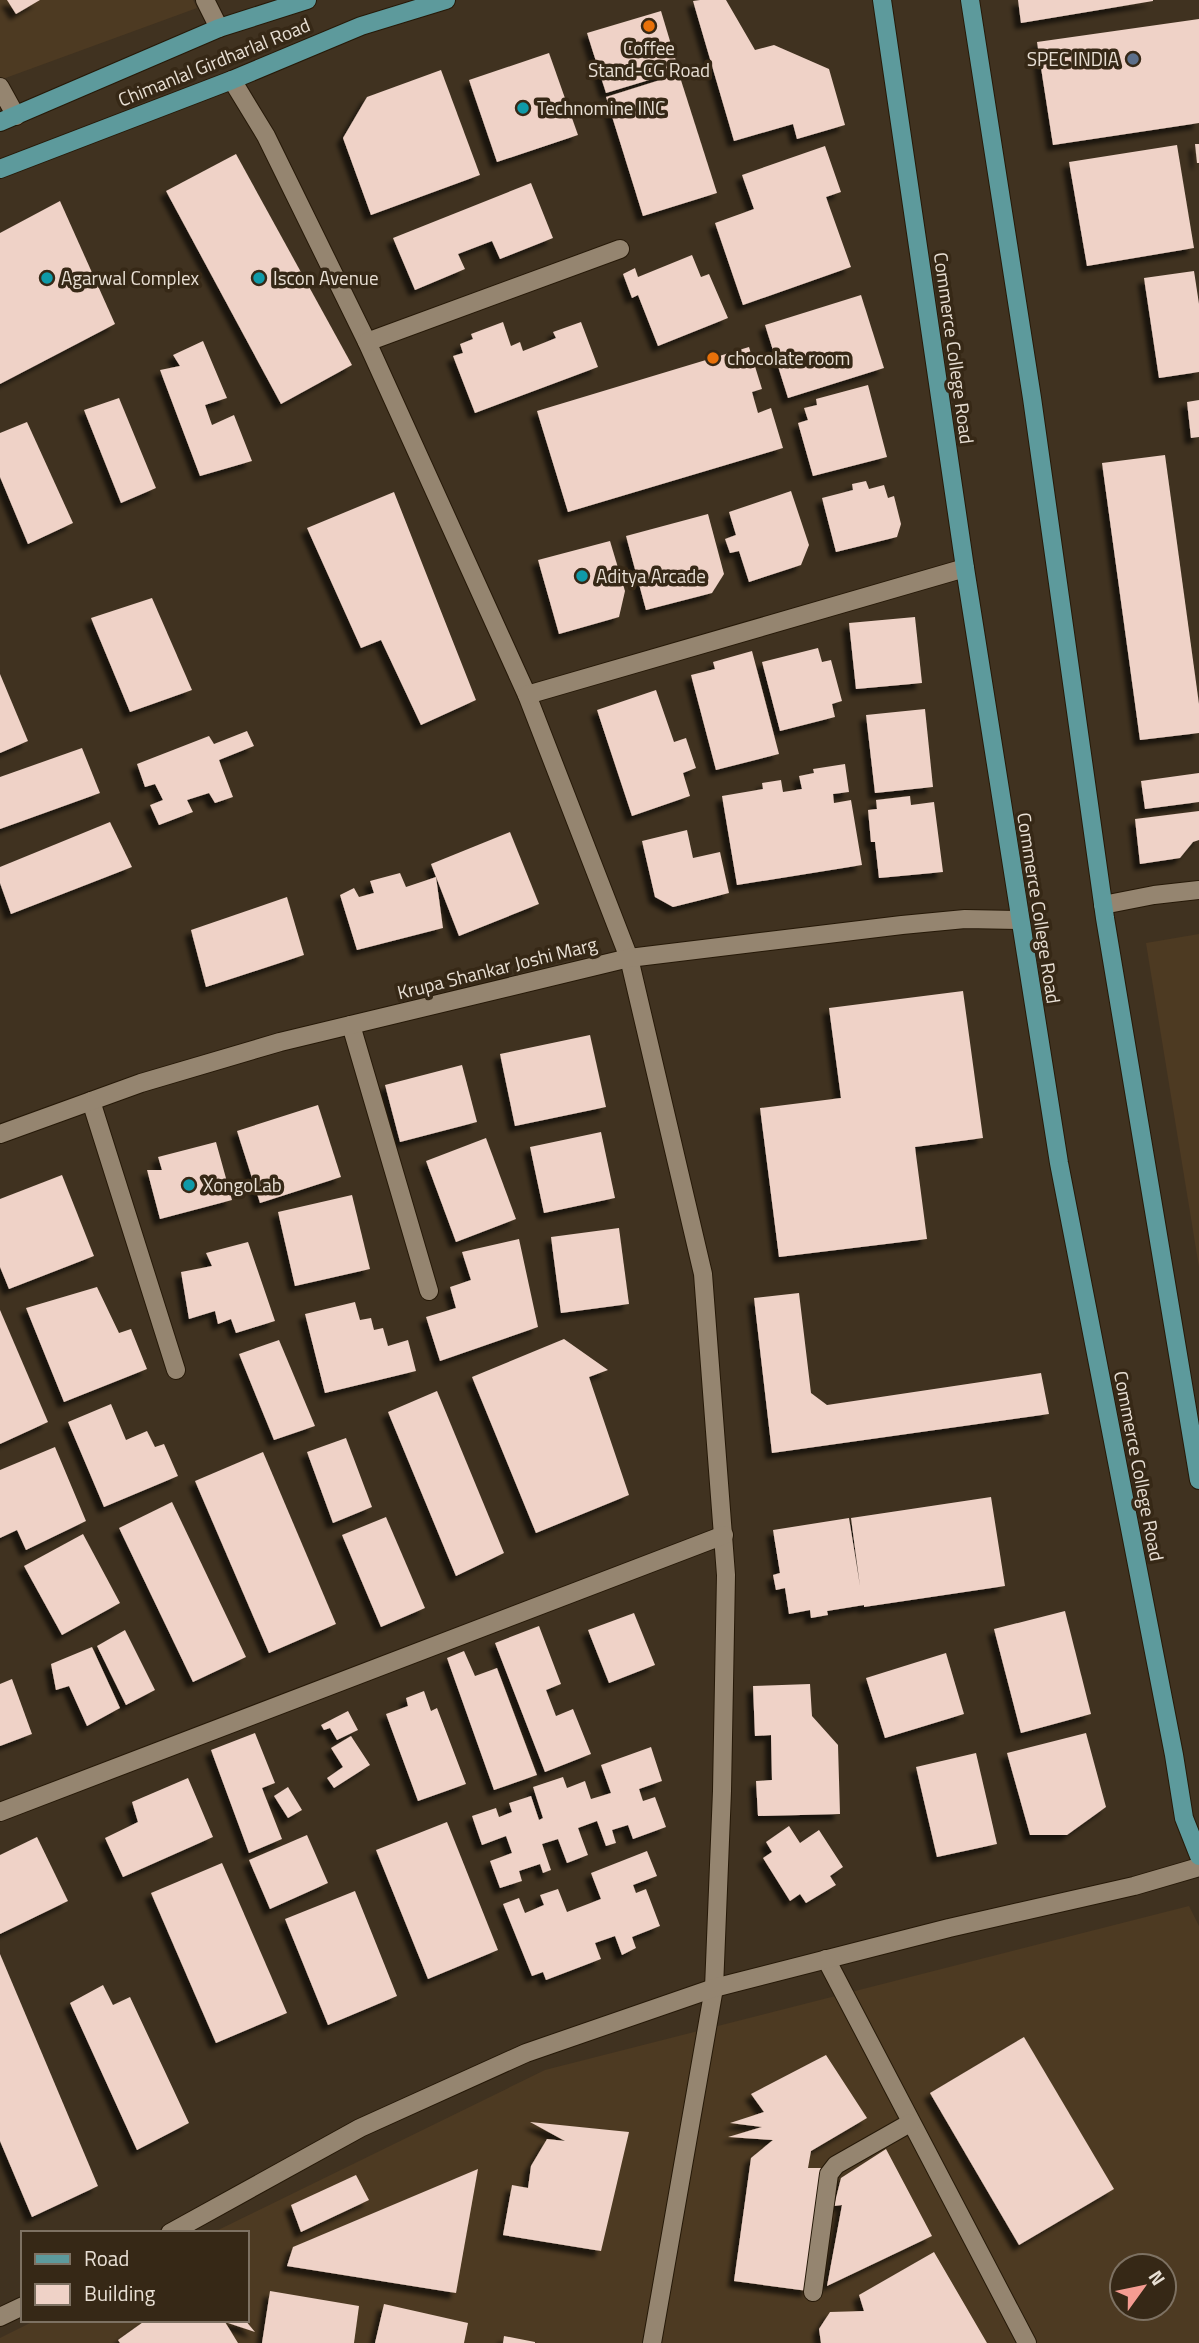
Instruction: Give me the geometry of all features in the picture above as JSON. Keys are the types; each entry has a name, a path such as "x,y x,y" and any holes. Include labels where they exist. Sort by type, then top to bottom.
{"main road":[{"name":"Chimanlal Girdharlal Road","path":"8,119 219,28 307,0"},
{"name":"Chimanlal Girdharlal Road","path":"0,169 232,80 361,26 446,0"},
{"name":"Commerce College Road","path":"883,0 965,568 1059,1163 1184,1818 1199,1856"},
{"path":"970,0 1032,398 1103,905 1195,1436 1199,1480"}],"street":[{"path":"205,0 219,28"},
{"path":"232,80 266,136 367,342 527,695 629,958 703,1274 726,1575 722,1791 714,1988 652,2343"},
{"path":"0,87 8,119"},
{"path":"367,342 620,249"},
{"path":"527,695 965,568"},
{"path":"1103,905 1199,890"},
{"name":"Krupa Shankar Joshi Marg","path":"0,1133 141,1083 268,1045 629,958 902,925 965,919 1019,920"},
{"path":"351,1025 429,1291"},
{"path":"91,1101 176,1370"},
{"path":"0,1812 724,1535"},
{"path":"174,2231 360,2128 526,2053 714,1988 1199,1867"},
{"path":"826,1959 1027,2343"},
{"path":"813,2292 829,2174 836,2165 910,2123"},
{"path":"0,2317 21,2307"}],"shaded area":[{"path":"0,0 193,0 197,8 0,80"},
{"path":"1199,934 1199,1267 1146,943"},
{"path":"1189,1906 1199,1926 1199,2343 0,2343 0,2338 32,2322 248,2322 248,2231 216,2231 545,2070"}],"building":[{"path":"7,0 40,0 16,14"},
{"path":"726,0 755,50 774,45 829,69 845,125 797,139 793,124 734,141 693,1"},
{"path":"1018,0 1153,0 1153,1 1021,23"},
{"path":"661,11 679,71 606,93 587,33"},
{"path":"1199,19 1199,123 1053,145 1037,42"},
{"name":"Technomine INC","path":"549,53 578,135 497,162 469,80"},
{"path":"441,70 480,175 371,215 343,138 367,97"},
{"path":"679,74 717,193 643,216 606,97"},
{"path":"1195,144 1199,144 1199,163 1197,163"},
{"path":"1177,145 1194,248 1087,266 1069,162"},
{"path":"825,146 841,192 826,197 851,267 743,305 715,223 754,209 742,175"},
{"name":"Iscon Avenue","path":"236,154 352,365 281,404 166,191"},
{"path":"531,183 553,238 500,259 492,241 458,254 465,269 415,290 393,238"},
{"name":"Agarwal Complex","path":"60,201 115,324 0,384 0,233"},
{"path":"692,255 701,277 709,274 728,318 658,346 638,295 632,298 623,274 635,268 638,277"},
{"path":"1194,271 1199,304 1199,372 1159,378 1144,278"},
{"path":"861,295 884,368 788,398 765,325"},
{"path":"503,322 511,346 520,342 523,351 556,338 553,332 581,322 598,367 475,413 453,356 463,353 460,344 473,339 471,334"},
{"path":"203,341 227,398 205,405 212,425 234,415 252,461 200,476 160,370 180,366 173,355"},
{"path":"749,347 762,389 752,392 758,413 771,408 783,448 568,512 537,411"},
{"path":"868,385 887,457 813,476 798,423 808,420 804,408 817,405 816,399"},
{"path":"119,398 156,488 121,503 84,410"},
{"path":"1199,400 1199,437 1191,438 1187,402"},
{"path":"27,422 73,523 28,544 0,477 0,433"},
{"path":"1165,455 1199,704 1199,733 1140,740 1102,463"},
{"path":"866,481 869,489 884,485 888,498 894,496 901,524 897,537 836,552 822,498 853,490 852,484"},
{"path":"791,491 809,545 801,565 749,582 739,551 730,553 725,539 736,535 729,512"},
{"path":"394,492 476,700 421,725 381,640 361,648 307,528"},
{"path":"708,514 724,574 712,593 646,610 626,536"},
{"name":"Aditya Arcade","path":"610,541 625,591 619,617 559,634 538,560"},
{"path":"152,598 192,690 130,712 91,618"},
{"path":"915,617 922,683 856,689 849,623"},
{"path":"818,648 822,662 831,660 842,701 832,704 835,717 780,731 762,662"},
{"path":"752,651 779,754 716,770 691,675 715,669 713,662"},
{"path":"0,674 28,741 0,753"},
{"path":"656,690 674,742 686,738 696,768 683,773 690,796 632,816 597,710"},
{"path":"925,709 933,787 875,793 866,715"},
{"path":"247,731 254,746 219,760 233,797 215,803 209,793 187,800 193,812 159,825 150,805 163,800 155,784 145,787 137,764 209,736 214,744"},
{"path":"82,748 100,793 0,829 0,777"},
{"path":"845,764 849,792 833,794 834,803 851,800 862,865 737,885 722,796 763,789 762,783 781,780 783,792 802,789 799,776 814,773 813,769"},
{"path":"1199,773 1199,802 1145,809 1141,781"},
{"path":"910,796 911,805 934,802 943,872 879,878 875,842 871,842 868,810 877,809 876,800"},
{"path":"1199,811 1199,840 1193,842 1180,858 1140,864 1135,819"},
{"path":"110,822 132,867 11,914 0,883 0,867"},
{"path":"687,830 693,858 720,852 729,893 673,907 655,897 642,841"},
{"path":"510,832 539,904 459,936 431,864"},
{"path":"400,873 406,887 436,877 443,928 357,950 340,895 354,888 359,897 374,893 370,881"},
{"path":"287,897 304,955 206,987 191,930"},
{"path":"963,991 983,1138 915,1147 927,1239 779,1257 760,1108 841,1098 829,1008"},
{"path":"590,1035 606,1107 515,1126 500,1054"},
{"path":"462,1065 477,1122 400,1142 385,1085"},
{"path":"318,1105 341,1177 260,1203 237,1131"},
{"path":"601,1132 615,1198 544,1213 530,1147"},
{"path":"486,1138 516,1219 456,1242 426,1161"},
{"name":"XongoLab","path":"216,1142 232,1200 160,1219 147,1170 162,1170 158,1157"},
{"path":"62,1175 94,1256 9,1289 0,1267 0,1199"},
{"path":"352,1195 370,1269 295,1286 278,1212"},
{"path":"619,1228 629,1304 561,1313 551,1237"},
{"path":"519,1239 538,1327 440,1361 426,1317 456,1308 450,1287 471,1280 462,1252"},
{"path":"248,1242 275,1321 236,1333 231,1319 218,1324 215,1311 189,1319 181,1272 212,1266 206,1253"},
{"path":"97,1287 119,1333 131,1329 147,1369 64,1402 26,1308"},
{"path":"799,1293 811,1393 827,1405 1041,1373 1049,1414 772,1453 754,1298"},
{"path":"355,1302 360,1320 371,1318 374,1330 383,1328 388,1346 408,1340 416,1371 325,1393 305,1314"},
{"path":"0,1310 48,1422 0,1444"},
{"path":"564,1339 608,1370 589,1377 629,1495 536,1533 472,1377"},
{"path":"279,1340 315,1426 274,1440 239,1354"},
{"path":"437,1391 504,1553 456,1576 388,1412"},
{"path":"111,1404 126,1440 147,1431 155,1447 164,1444 178,1476 104,1507 68,1422"},
{"path":"346,1438 372,1507 333,1523 307,1452"},
{"path":"55,1447 86,1521 26,1550 17,1530 0,1538 0,1470"},
{"path":"263,1452 336,1624 269,1653 195,1481"},
{"path":"991,1497 1005,1586 827,1611 828,1615 811,1618 810,1610 789,1614 785,1588 776,1590 773,1575 780,1573 773,1530 849,1518 860,1586 851,1518"},
{"path":"172,1502 246,1657 193,1682 119,1528"},
{"path":"386,1517 425,1608 381,1627 342,1535"},
{"path":"83,1534 120,1603 62,1635 24,1566"},
{"path":"1065,1611 1091,1714 1021,1733 994,1629"},
{"path":"634,1613 655,1665 609,1683 588,1630"},
{"path":"539,1626 561,1684 546,1690 556,1716 573,1709 591,1754 545,1772 495,1643"},
{"path":"125,1630 155,1690 126,1705 97,1646"},
{"path":"92,1647 120,1708 87,1726 69,1686 56,1690 51,1664"},
{"path":"464,1651 475,1676 497,1668 537,1775 494,1790 447,1658"},
{"path":"946,1653 964,1714 885,1738 866,1678"},
{"path":"12,1679 32,1734 0,1746 0,1684"},
{"path":"810,1684 812,1716 838,1745 840,1814 758,1816 756,1781 772,1780 771,1735 755,1736 753,1686"},
{"path":"424,1691 431,1711 437,1708 466,1784 418,1801 386,1714 408,1706 406,1698"},
{"path":"348,1711 358,1730 337,1740 330,1728 324,1730 321,1725"},
{"path":"255,1733 275,1783 262,1788 282,1839 249,1853 211,1750"},
{"path":"1086,1733 1106,1807 1067,1835 1030,1835 1007,1753"},
{"path":"351,1736 370,1765 334,1788 327,1778 343,1767 331,1748"},
{"path":"651,1747 662,1781 639,1789 643,1801 655,1797 666,1827 633,1839 628,1825 612,1830 616,1843 606,1846 597,1821 578,1828 588,1855 567,1863 558,1839 542,1844 551,1870 543,1873 540,1864 519,1871 522,1881 500,1888 490,1861 512,1853 506,1836 482,1845 472,1816 496,1808 499,1817 512,1812 509,1803 531,1796 539,1820 543,1818 533,1787 563,1777 567,1788 585,1781 591,1799 611,1793 601,1765"},
{"path":"976,1753 997,1844 937,1857 916,1767"},
{"path":"188,1778 213,1837 123,1877 105,1838 138,1822 132,1802"},
{"path":"288,1787 302,1810 288,1818 274,1796"},
{"path":"447,1822 498,1950 428,1979 376,1850"},
{"path":"789,1826 800,1843 819,1830 843,1867 830,1876 836,1885 806,1903 800,1894 790,1901 763,1858 772,1852 766,1842"},
{"path":"307,1835 328,1883 270,1909 249,1860"},
{"path":"37,1837 68,1901 0,1934 0,1855"},
{"path":"647,1851 657,1876 633,1885 636,1893 646,1889 660,1926 632,1937 636,1948 622,1955 615,1936 595,1943 601,1959 546,1980 543,1972 532,1976 503,1904 519,1898 525,1913 544,1905 540,1895 558,1889 567,1912 601,1899 591,1873"},
{"path":"222,1863 287,2013 216,2043 151,1893"},
{"path":"355,1891 397,1996 328,2025 285,1919"},
{"path":"0,1954 98,2186 32,2217 0,2141"},
{"path":"103,1985 113,2005 130,1997 189,2123 137,2150 70,2003"},
{"path":"1024,2037 1114,2189 1019,2245 930,2093"},
{"path":"826,2055 867,2118 811,2151 808,2168 825,2168 808,2291 734,2281 751,2158 773,2140 728,2137 762,2127 730,2123 764,2112 751,2094"},
{"path":"530,2122 629,2132 601,2251 503,2235 512,2185 528,2188 531,2166 547,2139 565,2141"},
{"path":"886,2149 932,2236 827,2286 842,2205 834,2206 841,2178"},
{"path":"478,2169 456,2293 287,2266 293,2247"},
{"path":"356,2175 369,2200 301,2232 291,2205"},
{"path":"934,2252 987,2343 821,2343 819,2329 830,2312 864,2311 859,2295"},
{"path":"270,2291 359,2306 354,2343 262,2343"},
{"path":"384,2304 468,2323 464,2343 375,2343"},
{"path":"143,2322 225,2322 238,2343 120,2343 118,2340"},
{"path":"225,2322 247,2322 255,2332"},
{"path":"504,2336 535,2342 535,2343 503,2343"}],"place":[{"name":"Coffee Stand-CG Road","path":"649,26"},
{"name":"SPEC INDIA","path":"1133,59"},
{"name":"Technomine INC","path":"523,108"},
{"name":"Agarwal Complex","path":"47,278"},
{"name":"Iscon Avenue","path":"259,278"},
{"name":"chocolate room","path":"713,358"},
{"name":"Aditya Arcade","path":"582,576"},
{"name":"XongoLab","path":"189,1185"}]}
